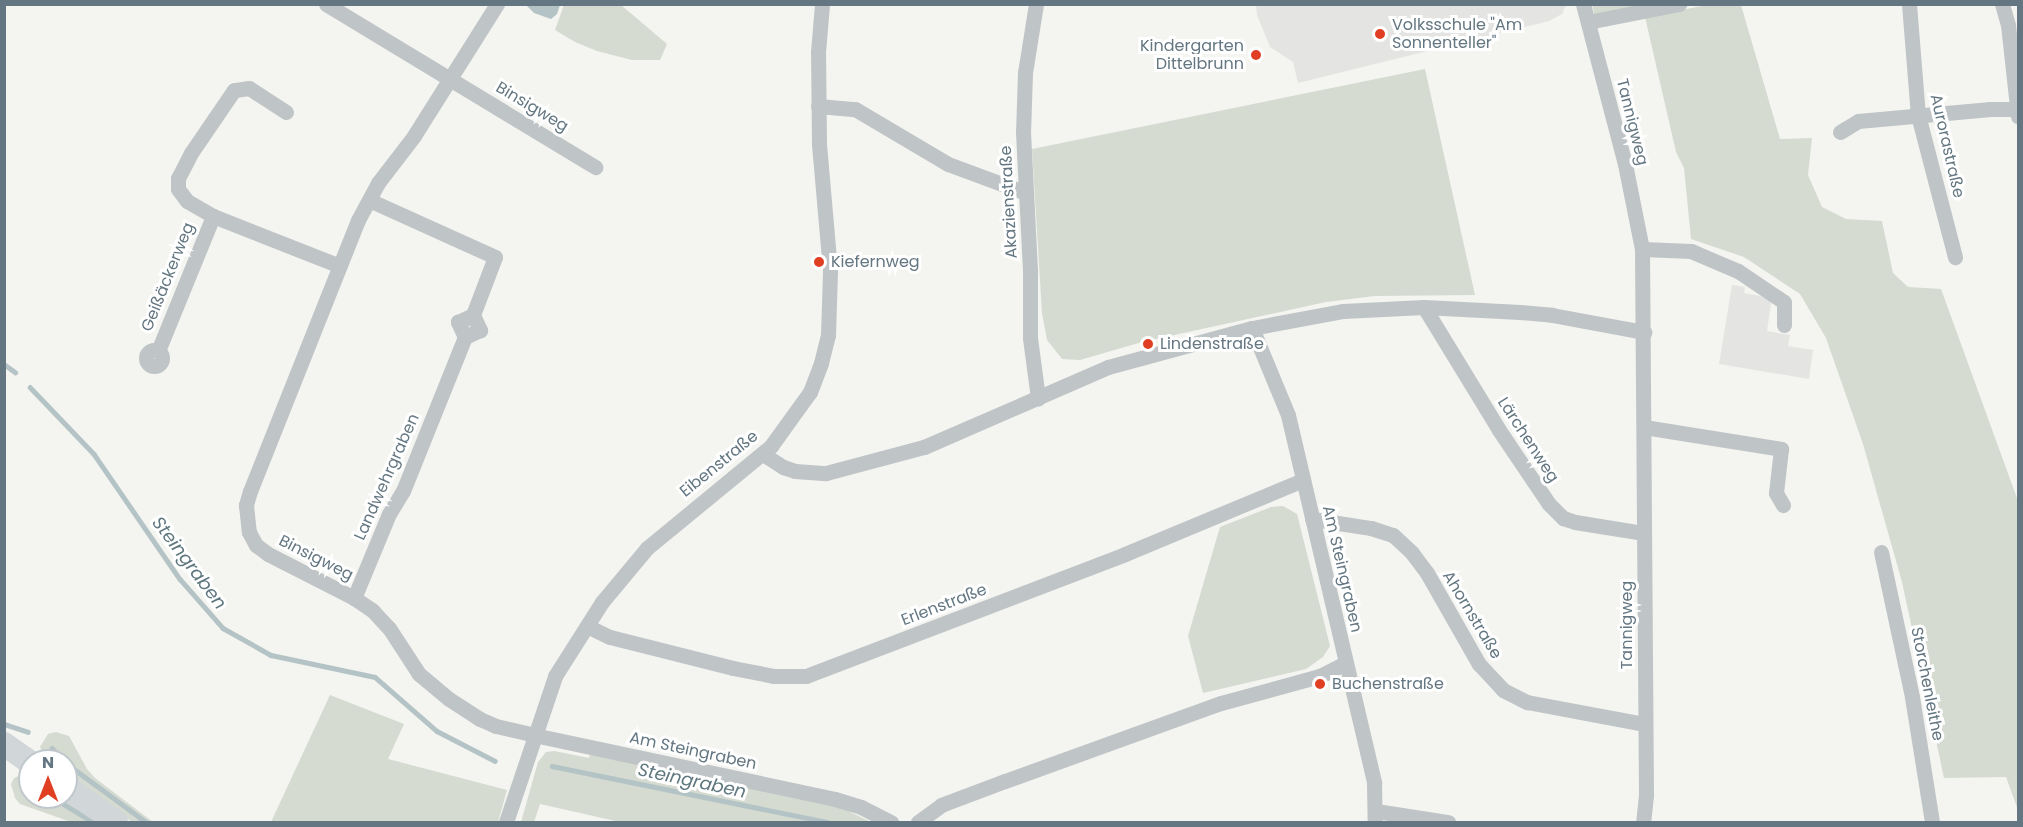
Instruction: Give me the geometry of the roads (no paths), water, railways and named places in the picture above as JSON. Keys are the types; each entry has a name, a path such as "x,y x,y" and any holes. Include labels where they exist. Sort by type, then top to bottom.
{"main road":[{"path":"4,744 18,754"},
{"path":"78,795 116,822"}],"street":[{"name":"Binsigweg","path":"326,4 595,167"},
{"name":"Binsigweg","path":"497,4 369,200 340,266 250,491 246,517 256,545 268,554 354,598 380,617 419,674 433,687 480,719 496,726 534,735"},
{"name":"Eibenstraße","path":"534,735 555,676 615,583 646,548 763,454 782,433 810,392 828,335 830,270 820,171 818,106 818,52 822,4"},
{"name":"Akazienstraße","path":"1036,4 1025,73 1030,338 1038,398"},
{"name":"Tannigweg","path":"1583,4 1625,164 1642,249 1645,724 1643,822"},
{"path":"1588,22 1679,4"},
{"name":"Aurorastraße","path":"1909,4 1918,115 1955,257"},
{"path":"1840,132 1858,121 1990,109 2018,113 2008,25 2002,4"},
{"name":"Geißäckerweg","path":"286,112 249,88 240,87 234,90 190,153 178,182 181,195 213,216 340,266"},
{"path":"818,106 855,109 948,164 1026,193"},
{"name":"Landwehrgraben","path":"354,598 389,514 404,491 465,337 458,322 473,315 495,257 369,200"},
{"name":"Geißäckerweg","path":"158,351 213,216"},
{"path":"1642,249 1691,251 1738,271 1784,302 1784,325"},
{"path":"763,454 783,467 795,471 825,473 924,447 1108,367 1252,328 1343,311 1424,307 1552,315 1644,332"},
{"name":"Lärchenweg","path":"1424,307 1499,430 1549,504 1563,518 1575,522 1644,532"},
{"name":"Am Steingraben","path":"1252,328 1288,415 1344,664 1374,783 1376,817"},
{"path":"1644,427 1781,450 1776,493 1783,505"},
{"name":"Erlenstraße","path":"587,626 610,637 733,668 774,676 806,676 1125,554 1303,480"},
{"name":"Ahornstraße","path":"1312,519 1371,528 1393,535 1412,553 1427,573 1479,664 1503,690 1527,702 1645,724"},
{"name":"Storchenleithe","path":"1881,552 1912,697 1932,822"},
{"path":"918,822 941,805 1005,781 1221,703 1320,676 1344,664"},
{"path":"506,822 534,735"},
{"name":"Am Steingraben","path":"534,735 835,799 861,807 891,822"},
{"path":"1376,817 1449,822"}],"waterway":[{"name":"Steingraben","path":"4,364 15,372"},
{"name":"Steingraben","path":"30,387 94,454 180,579 223,628 271,655 375,677 437,731 495,761"},
{"path":"4,724 28,732"},
{"name":"Steingraben","path":"552,766 827,822"},
{"path":"78,772 146,822"},
{"path":"72,809 93,822"}],"place":[{"name":"Volksschule \"Am Sonnenteller\"","path":"1380,34"},
{"name":"Kindergarten Dittelbrunn","path":"1256,55"},
{"name":"Kiefernweg","path":"819,262"},
{"name":"Lindenstraße","path":"1148,344"},
{"name":"Buchenstraße","path":"1320,684"}]}
